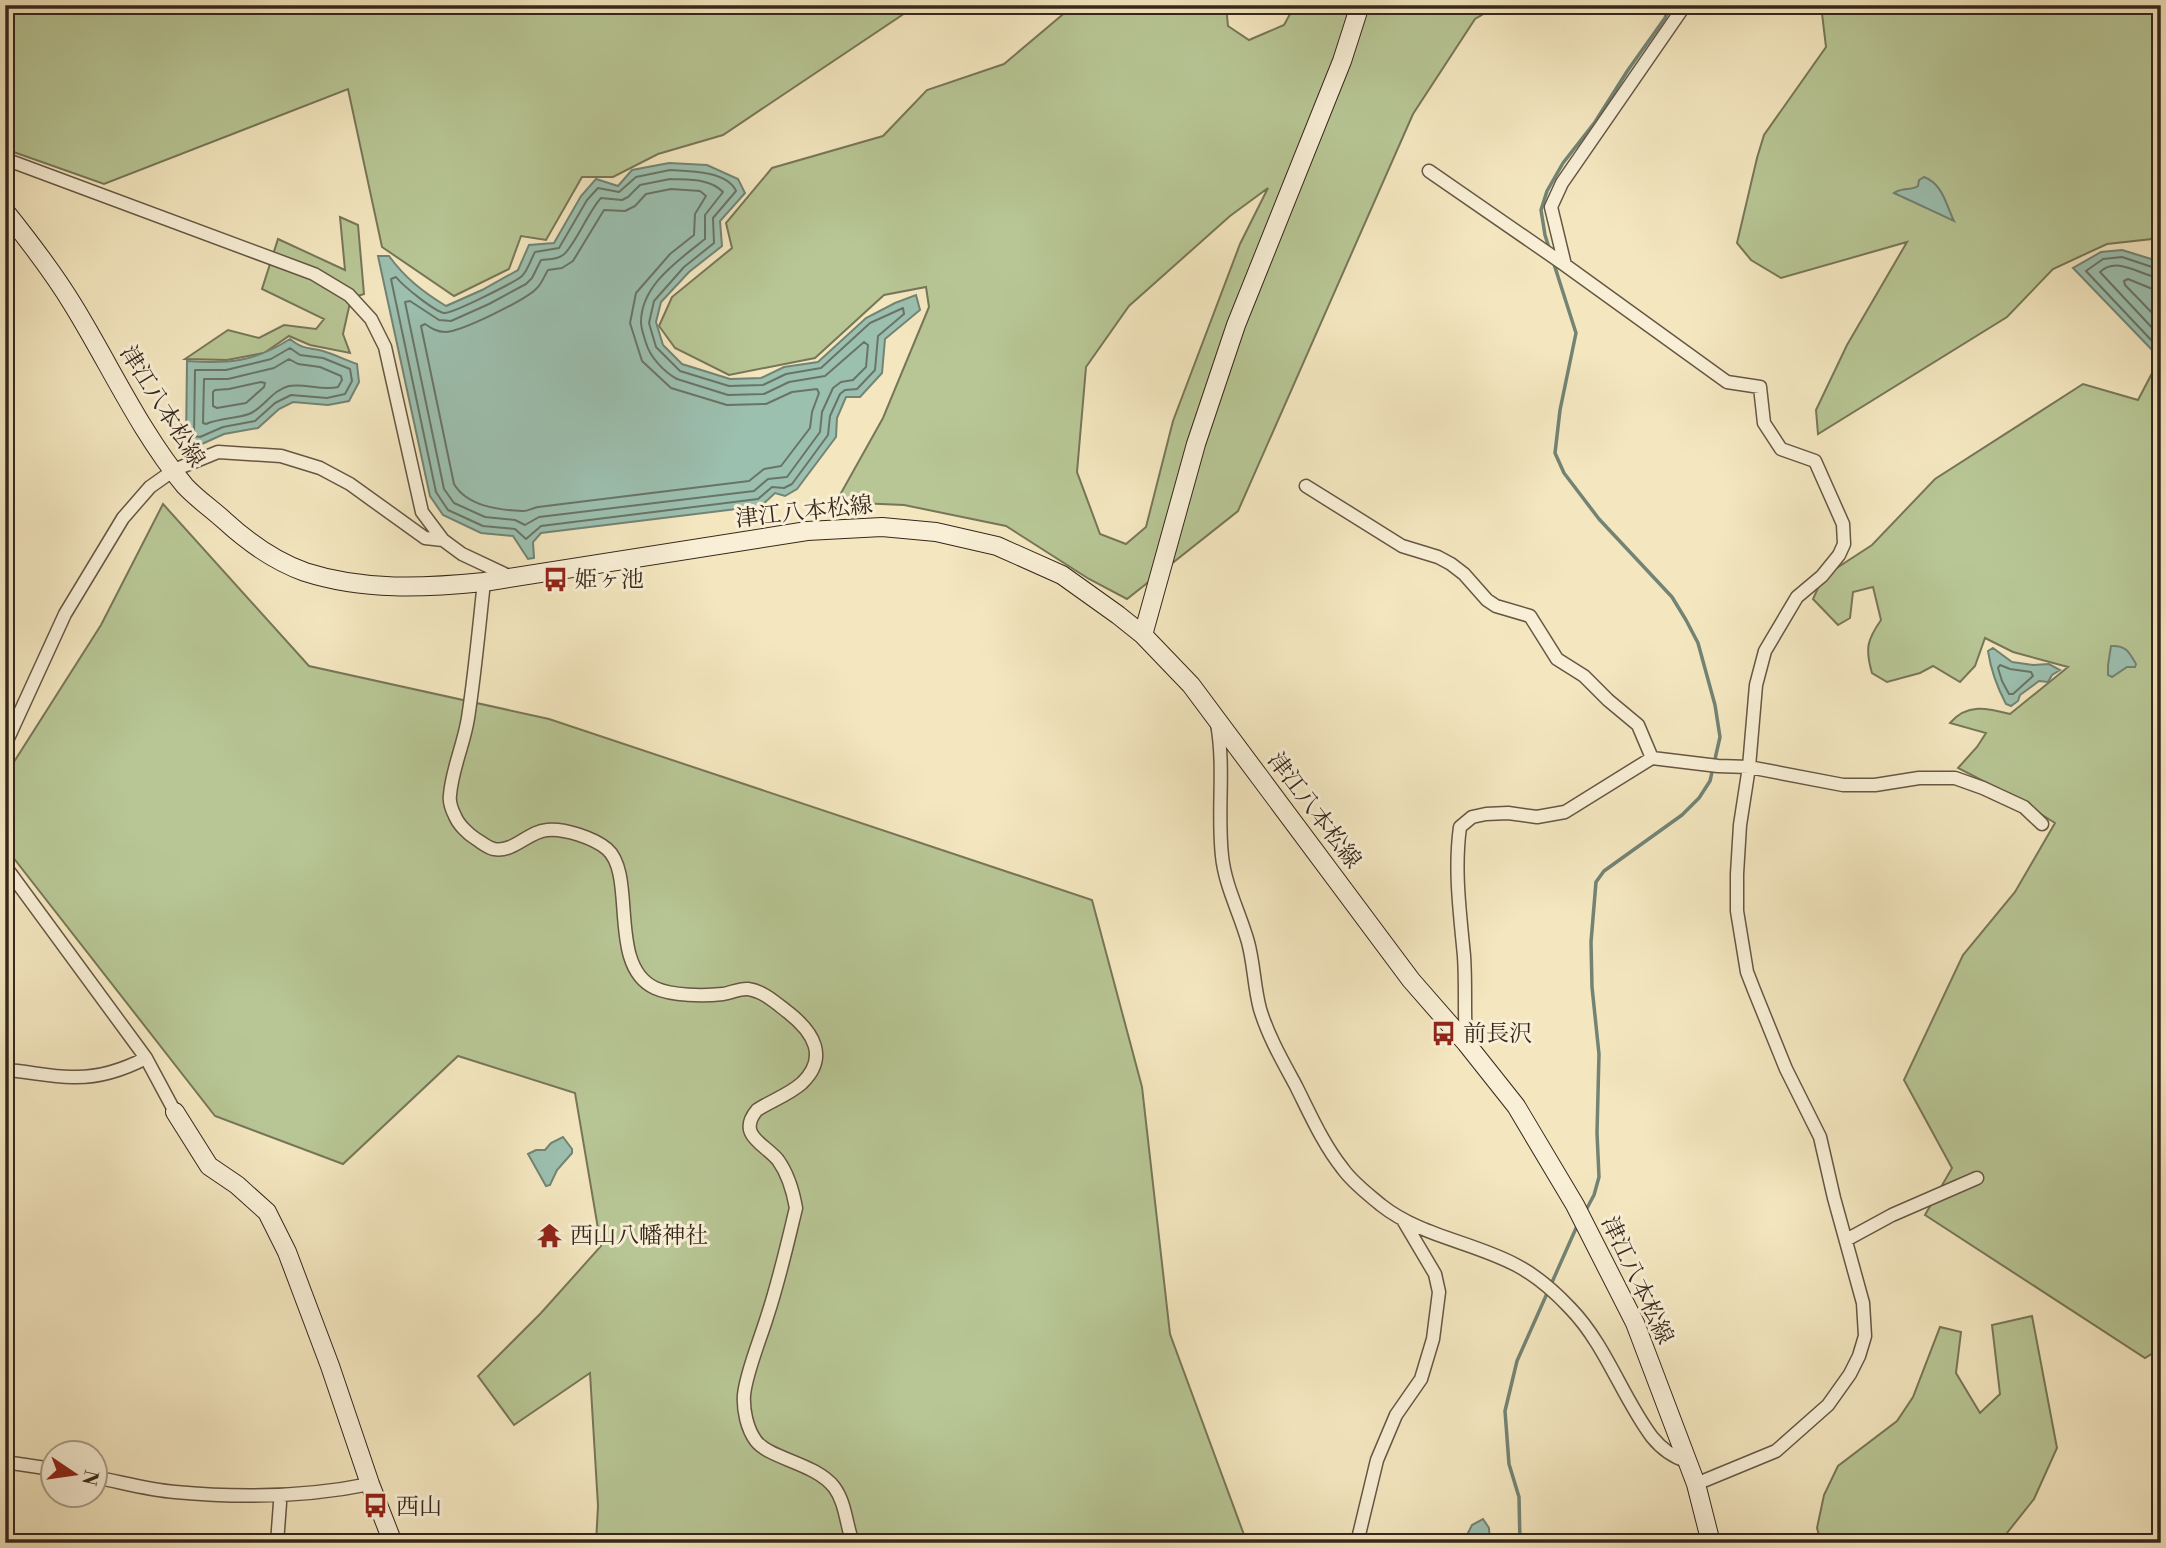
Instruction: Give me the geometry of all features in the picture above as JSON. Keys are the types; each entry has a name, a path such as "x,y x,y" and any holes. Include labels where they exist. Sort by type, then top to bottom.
{"main road":[{"path":"1143,635 1196,444 1236,325 1342,61 1360,5"},
{"name":"津江八本松線","path":"5,211 73,304 146,431 186,486 203,504 244,537 271,556 306,572 356,583 406,588 484,582 807,531 896,528 936,532 997,546 1062,575 1143,635 1191,685 1412,980 1516,1106 1575,1205 1635,1323 1696,1484 1711,1543"},
{"path":"175,1112 209,1166 237,1185 267,1212 287,1252 393,1543"}],"street":[{"path":"1564,265 1551,207 1562,183 1685,5"},
{"path":"5,159 314,274 349,295 371,319 385,347 422,512 443,540 462,554 511,577"},
{"path":"1429,171 1727,382 1760,387 1764,423 1782,449 1815,461 1843,524 1844,544 1839,555 1822,576 1797,597 1765,651 1756,685 1749,767 1740,825 1737,911 1747,972 1786,1069 1815,1126 1863,1303 1865,1336 1850,1374 1828,1405 1776,1451 1696,1484"},
{"path":"5,745 65,614 123,518 150,488 174,470 218,452 281,456 320,468 350,484 425,538 443,540"},
{"path":"1306,486 1402,546 1451,564 1496,606 1530,616 1557,659 1584,676 1637,725 1652,758"},
{"path":"484,582 468,720 449,798 455,818 470,835 496,850 510,847 532,833 547,830 578,834 606,848 619,868 623,919 630,956 640,976 655,988 698,996 746,989 757,991 804,1026 814,1041 817,1055 812,1070 800,1084 757,1110 752,1116 750,1129 755,1141 778,1160 788,1178 796,1208 744,1391 744,1406 748,1425 757,1442 812,1469 834,1487 853,1543"},
{"path":"1216,720 1221,743 1219,802 1222,858 1230,894 1244,926 1253,961 1260,1008 1278,1052 1342,1169 1383,1207 1403,1219 1515,1264 1540,1279 1572,1309 1586,1328 1654,1439 1675,1457 1686,1461"},
{"path":"1466,1043 1457,852 1460,827 1472,817 1508,813 1537,817 1565,812 1652,758 1749,767 1843,785 1875,785 1919,778 1955,778 2024,807 2042,824"},
{"path":"5,866 146,1058 175,1112"},
{"path":"5,1070 72,1077 91,1076 125,1069 146,1058"},
{"path":"1846,1240 1892,1215 1977,1178"},
{"path":"1357,1543 1377,1460 1395,1415 1421,1379 1433,1339 1439,1292 1435,1274 1403,1219"},
{"path":"5,1462 38,1467"},
{"path":"108,1480 173,1492 262,1495 336,1491 370,1484"},
{"path":"277,1543 280,1503"}],"green space":[{"path":"5,5 917,5 723,135 658,154 613,177 582,177 546,240 521,236 509,269 454,296 382,247 348,89 104,184 5,149"},
{"path":"1074,5 1226,5 1228,26 1249,40 1284,25 1295,5 1499,5 1475,19 1413,114 1238,511 1127,599 1089,579 1006,526 904,505 836,502 883,418 929,307 926,287 884,295 815,358 729,375 675,348 659,326 672,297 732,248 726,223 772,168 883,136 927,90 1004,64","holes":["1268,188 1240,244 1173,421 1146,527 1126,544 1100,534 1077,472 1086,367 1129,306 1230,216"]},
{"path":"1821,5 2161,5 2161,238 2107,244 2053,269 2007,317 1818,434 1816,410 1847,345 1907,242 1781,278 1751,260 1737,243 1764,135 1826,47"},
{"path":"340,217 358,225 364,294 351,298 343,334 350,353 310,345 289,336 264,353 227,360 185,359 228,330 259,338 284,325 316,329 324,319 262,289 278,239 345,270"},
{"path":"2161,356 2161,1348 2145,1358 1925,1215 1952,1168 1904,1080 1963,955 2015,892 2055,823 2005,792 1958,768 1986,733 1950,723 1963,712 1970,710 1985,709 2010,714 2068,667 2013,652 1985,638 1975,666 1960,682 1933,666 1920,673 1887,682 1872,673 1868,657 1870,639 1881,620 1873,587 1853,592 1850,618 1838,625 1813,599 1823,577 1872,545 1935,479 2083,384 2138,400"},
{"path":"163,504 309,666 549,719 1092,900 1142,1087 1170,1334 1247,1543 596,1543 598,1506 590,1373 514,1425 478,1376 541,1313 601,1246 575,1093 458,1056 343,1164 215,1116 5,847 5,776 101,625"},
{"path":"2032,1316 2057,1448 2034,1499 1999,1543 1821,1543 1817,1528 1824,1495 1838,1466 1897,1421 1913,1397 1940,1327 1961,1332 1956,1373 1980,1413 2000,1394 1992,1325"}],"water":[{"name":"姫ヶ池","path":"669,163 707,165 738,179 745,193 720,221 722,246 689,272 661,302 656,322 663,345 682,364 730,379 761,378 784,367 818,362 866,318 895,303 916,295 920,310 885,339 882,373 860,397 846,397 837,418 836,437 797,489 785,496 775,493 761,506 541,533 533,542 534,558 528,559 513,536 481,533 443,515 430,496 378,256 389,256 415,284 446,306 518,270 529,245 554,243 581,196 596,179 618,186 632,170"},
{"path":"1924,177 1940,190 1954,221 1894,193 1918,186 1919,180"},
{"path":"2122,250 2161,262 2161,348 2154,352 2073,268 2101,252"},
{"path":"290,339 302,347 323,351 357,364 359,382 349,401 328,405 293,402 279,409 258,428 224,434 202,444 186,446 187,361 241,360 265,353"},
{"path":"2111,646 2127,650 2136,664 2135,667 2127,667 2112,677 2108,675"},
{"path":"1993,648 2012,662 2049,664 2060,670 2052,675 2048,682 2039,681 2020,695 2018,701 2011,706 2006,704 1997,685 1988,651"},
{"path":"563,1137 572,1153 557,1170 550,1185 546,1186 528,1154 545,1150 551,1143"},
{"path":"1483,1519 1489,1528 1490,1543 1463,1543 1472,1525"}],"waterway":[{"path":"1550,251 1541,210 1547,191 1563,163 1595,122 1665,18 1670,5"},
{"path":"1553,261 1576,333 1560,410 1555,453 1564,473 1599,519 1672,597 1686,620 1698,643 1715,705 1720,737 1710,781 1699,798 1682,815 1604,871 1596,882 1591,942 1592,987 1599,1054 1599,1177 1586,1210"},
{"path":"1520,1543 1519,1497 1509,1464 1505,1411 1517,1361 1577,1226"}],"place":[{"name":"姫ヶ池","path":"555,579"},
{"name":"前長沢","path":"1443,1033"},
{"name":"西山八幡神社","path":"550,1235"},
{"name":"西山","path":"376,1506"}]}
